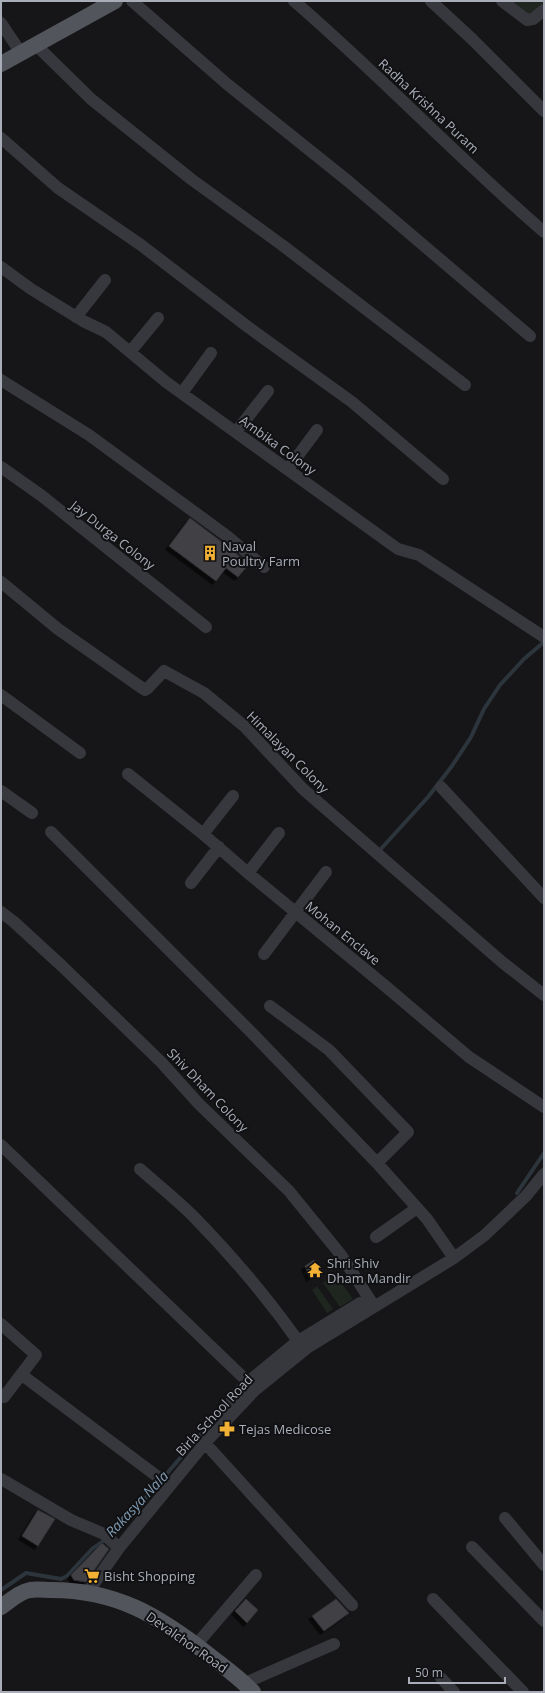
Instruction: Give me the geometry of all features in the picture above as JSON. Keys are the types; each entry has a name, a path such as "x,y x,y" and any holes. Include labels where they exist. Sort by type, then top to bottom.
{"main road":[{"path":"1,64 109,2"},
{"name":"Devalchor Road","path":"1,1607 29,1590 88,1592 130,1604 157,1617 196,1645 249,1688"}],"street":[{"path":"132,1 227,84 348,181 530,336"},
{"name":"Radha Krishna Puram","path":"294,1 328,30 421,119 544,232"},
{"path":"431,1 472,39 544,112"},
{"path":"502,1 527,20 533,19 544,10"},
{"path":"1,23 21,53"},
{"path":"36,45 91,99 191,179 282,245 465,385"},
{"path":"1,138 58,188 142,245 248,327 352,402 443,479"},
{"name":"Ambika Colony","path":"1,267 31,289 76,317 106,332 182,393 398,549 419,554 544,637"},
{"path":"76,317 105,280"},
{"path":"130,352 158,318"},
{"path":"182,393 211,353"},
{"path":"1,380 89,435 228,536 264,567"},
{"path":"236,432 268,391"},
{"path":"288,469 317,430"},
{"name":"Jay Durga Colony","path":"1,467 42,496 206,627"},
{"name":"Himalayan Colony","path":"1,582 58,629 145,690 164,671 204,693 244,726 303,789 502,962 544,995"},
{"path":"1,695 80,753"},
{"name":"Mohan Enclave","path":"128,774 219,847 248,873 384,984 469,1058 544,1107"},
{"path":"441,787 544,898"},
{"path":"1,791 32,813"},
{"path":"203,834 233,796"},
{"path":"51,832 247,1028 377,1163 427,1220 454,1258"},
{"path":"248,873 279,833"},
{"path":"191,883 219,847"},
{"path":"264,954 326,872"},
{"name":"Shiv Dham Colony","path":"1,912 69,972 161,1062 199,1104 289,1191 341,1255 374,1306"},
{"path":"270,1006 329,1050 408,1132 377,1163"},
{"path":"1,1145 248,1382"},
{"path":"140,1169 193,1216 230,1255 270,1302 298,1341"},
{"name":"Birla School Road","path":"88,1592 112,1542 165,1482 205,1443 244,1400 271,1376 307,1348 454,1258 485,1234 526,1196 544,1174"},
{"path":"376,1237 417,1208"},
{"path":"229,1417 232,1399 248,1382 298,1341 360,1303 368,1303 374,1306"},
{"path":"1,1324 36,1355 4,1397 1,1394"},
{"path":"22,1375 165,1482"},
{"path":"205,1443 352,1605"},
{"path":"1,1479 112,1542"},
{"path":"505,1518 544,1565"},
{"path":"472,1547 544,1621"},
{"path":"196,1645 256,1575"},
{"path":"433,1599 523,1692"},
{"path":"249,1688 334,1644"},
{"path":"441,1678 454,1692"}],"shaded area":[{"path":"511,1 544,1 544,4 527,16"},
{"path":"335,1274 353,1299 340,1307 323,1283"},
{"path":"317,1286 333,1309 327,1313 312,1290"}],"building":[{"name":"Naval Poultry Farm","path":"190,518 249,564 238,577 226,568 216,581 169,546"},
{"path":"314,1260 321,1271 310,1278 305,1266"},
{"path":"38,1510 55,1519 38,1546 22,1536"},
{"path":"102,1543 109,1549 86,1582 74,1580 71,1575"},
{"path":"246,1599 258,1610 247,1623 235,1611"},
{"path":"336,1599 349,1613 324,1631 312,1616"}],"waterway":[{"path":"380,850 428,797 452,766 471,737 484,709 500,685 524,659 544,642"},
{"name":"Rakasya Nala","path":"517,1193 544,1153"},
{"name":"Rakasya Nala","path":"1,1590 26,1573 61,1579 67,1576 92,1549 117,1531 221,1411"}],"place":[{"name":"Naval Poultry Farm","path":"210,553"},
{"name":"Shri Shiv Dham Mandir","path":"315,1270"},
{"name":"Tejas Medicose","path":"227,1429"},
{"name":"Bisht Shopping","path":"92,1576"}]}
